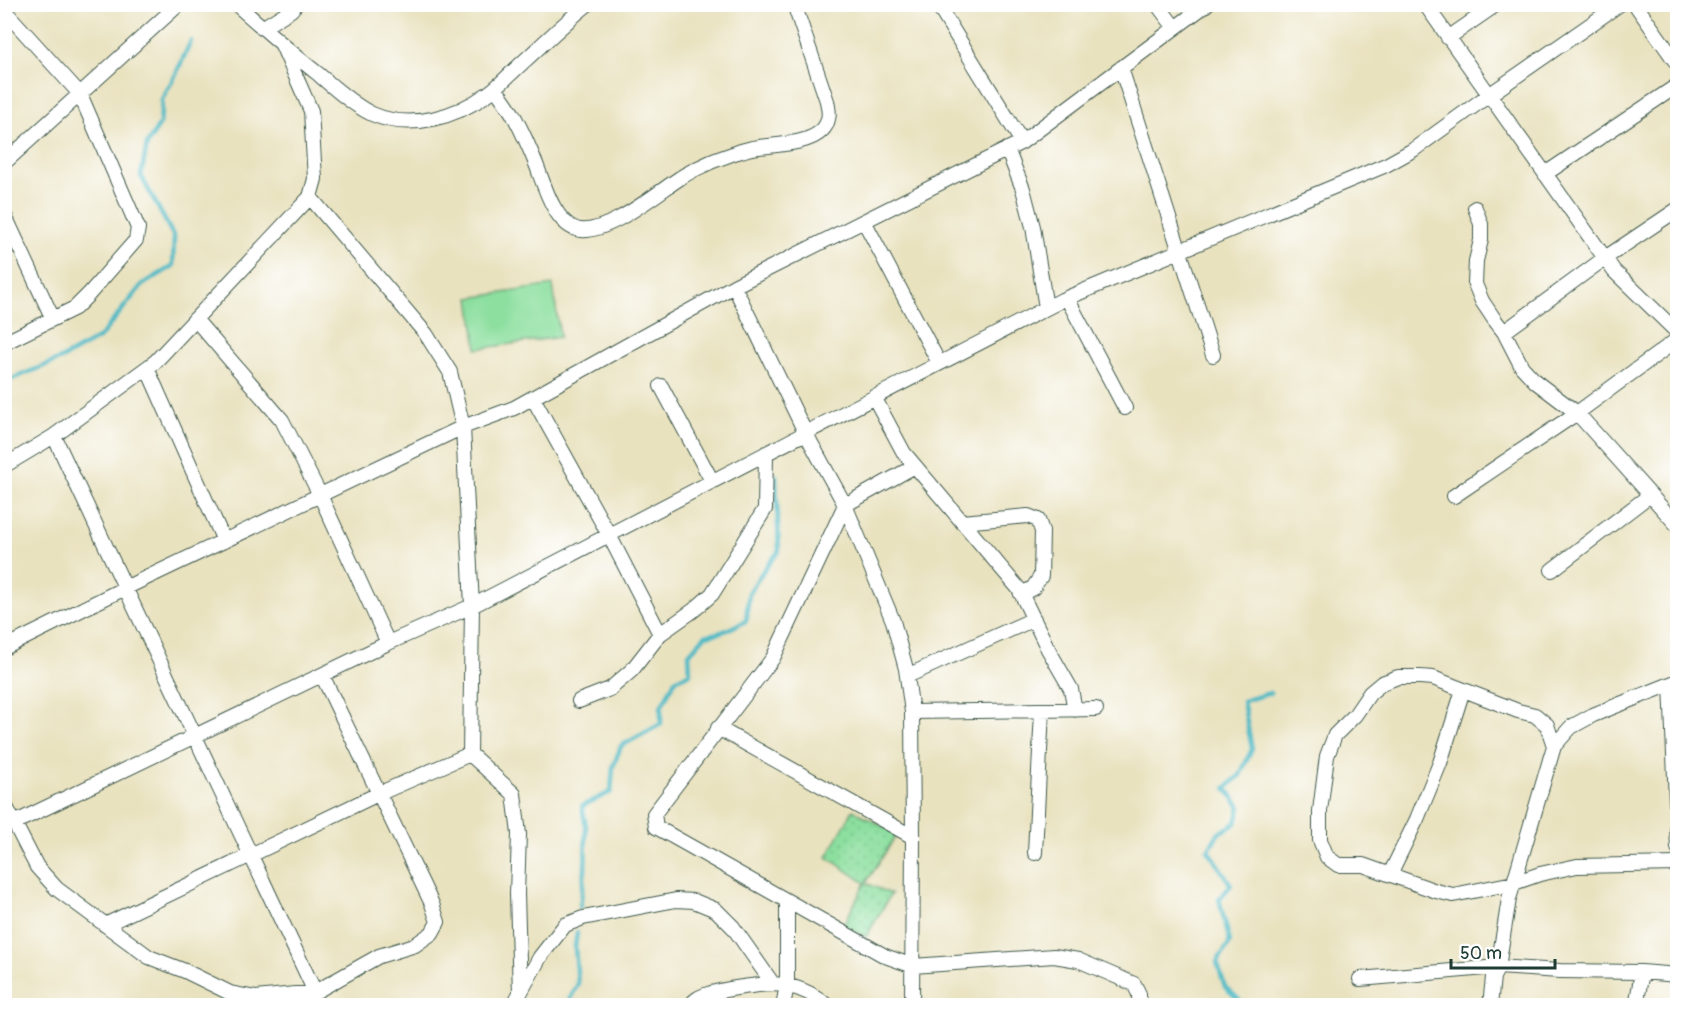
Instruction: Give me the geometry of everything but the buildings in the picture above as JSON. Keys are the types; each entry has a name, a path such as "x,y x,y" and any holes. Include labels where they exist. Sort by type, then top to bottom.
{"street":[{"path":"4,163 179,4"},
{"path":"236,4 282,45 343,94 371,113 391,120 412,121 435,118 473,104 495,88 588,4"},
{"path":"262,28 291,10 296,4"},
{"path":"495,88 514,116 560,217 577,229 588,230 603,226 618,220 683,176 706,164 750,148 808,139 823,130 828,121 827,101 794,4"},
{"path":"937,4 1022,142"},
{"path":"1157,4 1175,28"},
{"path":"4,648 462,427 514,408 734,286 1022,142 1208,4"},
{"path":"1425,4 1614,271 1677,333"},
{"path":"1448,38 1497,4"},
{"path":"14,823 388,643 472,606 1046,308 1386,165 1413,150 1620,4"},
{"path":"1635,4 1677,65"},
{"path":"4,10 80,94 138,228 136,240 75,308 4,343"},
{"path":"4,466 54,436 155,362 310,197 315,179 311,111 282,45"},
{"path":"1121,68 1213,355"},
{"path":"1545,174 1677,85"},
{"path":"1007,149 1026,198 1046,308"},
{"path":"310,197 426,334 450,372 462,427 472,606 470,754 514,794 519,834 517,999"},
{"path":"1475,208 1481,224 1475,284 1522,367 1536,382 1577,413 1677,526"},
{"path":"1504,332 1677,209"},
{"path":"4,214 53,319"},
{"path":"864,221 939,363"},
{"path":"734,286 805,432 845,505 893,621 907,676 912,712 912,1005"},
{"path":"1068,298 1125,408"},
{"path":"195,319 282,420 320,495 388,643"},
{"path":"1454,496 1577,413 1677,339"},
{"path":"147,368 224,541"},
{"path":"661,386 712,481"},
{"path":"874,397 904,453 1021,594 1071,689 1075,710"},
{"path":"533,398 609,535 660,634"},
{"path":"54,436 315,992"},
{"path":"579,700 610,689 632,670 660,634 712,594 765,509 766,453"},
{"path":"915,466 845,505 772,658 654,814 656,827 885,956 913,966 1054,956 1078,960 1134,984 1139,994 1139,1005"},
{"path":"1552,570 1650,495"},
{"path":"962,522 1028,516 1038,520 1042,531 1041,576 1033,588 1021,594"},
{"path":"907,676 1034,619"},
{"path":"4,803 38,867 50,882 149,957 185,971 230,993 256,998 315,992 379,956 415,945 432,933 438,922 432,904 322,675"},
{"path":"1554,746 1547,725 1535,715 1518,711 1433,678 1398,677 1382,683 1370,693 1355,715 1335,735 1327,756 1320,811 1320,840 1327,857 1338,865 1364,865 1453,895 1514,883 1540,874 1577,866 1677,864"},
{"path":"1490,1005 1492,977 1498,967 1504,919 1554,746 1571,727 1593,715 1674,683 1677,848"},
{"path":"1390,874 1440,763 1463,690"},
{"path":"912,712 1095,709"},
{"path":"1035,853 1041,710"},
{"path":"718,728 913,837"},
{"path":"105,925 378,794 470,754"},
{"path":"517,999 540,957 565,925 583,918 676,900 694,901 716,910 733,927 780,985"},
{"path":"783,1005 780,985 787,901"},
{"path":"1360,980 1498,967 1677,975"},
{"path":"1636,1005 1642,972"},
{"path":"690,1005 697,998 713,992 780,985 809,993 827,1005"}],"green space":[{"path":"553,285 560,337 477,349 470,298"},
{"path":"853,810 897,834 866,883 891,894 866,937 843,926 865,883 827,857"}],"waterway":[{"path":"4,382 61,359 100,337 142,285 173,266 174,237 141,176 147,144 160,124 162,99 191,41"},
{"path":"580,907 585,870 586,827 582,806 611,792 613,767 621,746 661,724 661,707 675,680 690,673 689,654 705,636 722,632 746,621 749,593 779,551 776,476"},
{"path":"1246,1006 1225,987 1217,962 1230,942 1219,899 1231,885 1208,850 1218,834 1236,823 1240,807 1226,788 1240,775 1252,749 1243,701 1270,693"},
{"path":"566,1006 578,984 575,947 577,932"}]}
